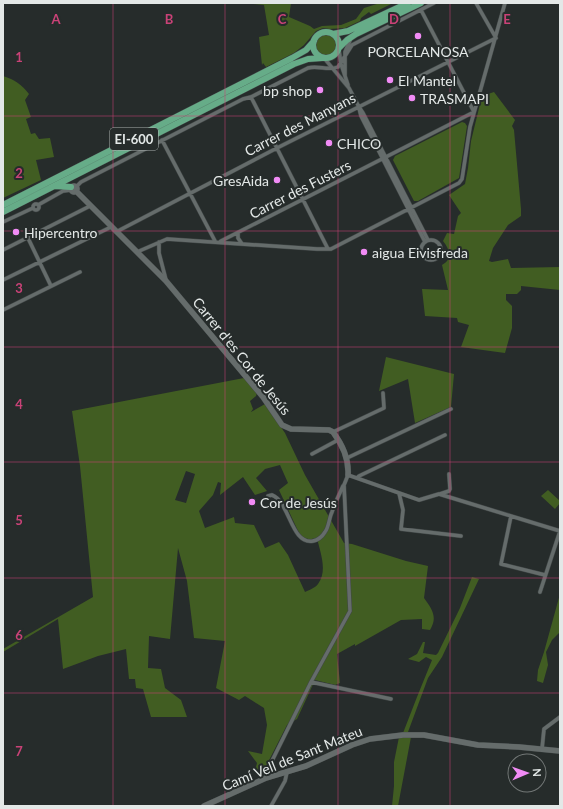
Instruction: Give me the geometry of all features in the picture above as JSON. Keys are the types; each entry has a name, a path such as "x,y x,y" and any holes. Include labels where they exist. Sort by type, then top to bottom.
{"main road":[{"name":"EI-600","path":"3,203 30,192 292,58 306,50 317,35 321,33 326,32 333,34 348,31 408,3"},
{"name":"EI-600","path":"3,212 299,61 333,56 352,36 421,3"},
{"path":"333,34 338,40 339,49"},
{"path":"314,41 314,50 317,55 323,58"},
{"path":"54,186 74,188 74,182 77,174"}],"street":[{"path":"345,76 345,54 356,43 434,3"},
{"path":"476,3 496,38"},
{"path":"137,252 167,239 328,249 461,181 474,112 505,3"},
{"path":"421,10 474,112"},
{"path":"3,222 33,208 35,204 38,206 63,192 74,188 82,182 162,140 308,68 334,68 341,64 352,36"},
{"name":"Carrer des Manyans","path":"116,232 277,148 496,38"},
{"path":"339,49 341,64 348,88"},
{"path":"323,58 334,68 359,107 361,116 427,241"},
{"path":"239,92 243,99"},
{"path":"251,96 328,249"},
{"name":"Carrer des Fusters","path":"220,242 474,112"},
{"path":"162,140 215,242"},
{"name":"Carrer d'es Cor de Jesús","path":"74,188 90,206 166,281 263,397 282,425 291,428 330,430 333,432"},
{"path":"3,250 90,206"},
{"path":"3,280 111,227"},
{"path":"238,233 238,238 242,244"},
{"path":"28,238 51,286"},
{"path":"427,241 435,241 440,246 440,256 435,260 429,260 422,254 422,247 427,241"},
{"path":"159,242 166,281"},
{"path":"3,310 80,272"},
{"path":"268,496 272,495 279,499 298,535 304,540 311,542 321,537 326,531 332,511 348,475 347,458 333,432 384,408 383,393"},
{"path":"347,458 451,409"},
{"path":"357,478 445,436"},
{"path":"312,454 338,440"},
{"path":"348,475 419,500 449,491 449,474"},
{"path":"266,778 266,773 310,682 350,612 344,485"},
{"path":"399,493 402,510 402,529 461,536"},
{"path":"439,494 560,531 540,592"},
{"path":"511,516 501,564 545,575"},
{"path":"310,682 391,699"},
{"path":"542,750 544,729 560,717"},
{"name":"Camí Vell de Sant Mateu","path":"204,806 266,778 311,764 370,739 392,736 424,735 478,746 519,746 542,750 558,750"},
{"path":"271,806 285,781 287,772"}],"green space":[{"path":"242,3 291,3 289,17 314,29 322,26 341,25 356,19 364,8 380,3 393,3 371,14 369,12 361,18 360,21 345,28 323,28 316,31 304,45 294,53 266,67 263,63 262,65 259,37 269,35 264,5"},
{"path":"326,34 330,35 336,41 336,49 330,55 326,56 322,55 316,49 315,45 316,41 322,35"},
{"path":"3,76 18,83 29,94 25,100 31,117 26,119 31,134 35,133 39,139 50,138 54,157 36,160 41,180 3,198"},
{"path":"494,92 515,120 512,126 514,130 521,216 508,225 493,248 489,261 492,262 508,259 511,268 560,267 560,290 521,286 521,290 517,294 506,294 506,300 512,306 512,328 505,353 461,347 469,325 458,322 457,318 425,316 422,289 448,290 442,265 448,260 449,251 443,241 447,233 454,234 458,216 461,213 449,195 465,184 471,141 482,96"},
{"path":"462,122 467,126 459,178 418,201 414,201 393,160 395,156"},
{"path":"386,357 454,374 451,407 415,423 408,379 379,391"},
{"path":"244,378 257,393 256,396 250,401 253,409 251,412 265,404 285,433 305,475 344,543 428,566 424,598 432,610 434,617 430,630 422,629 422,619 401,620 355,646 355,644 337,654 340,683 335,685 315,680 297,719 287,725 261,776 256,767 257,763 248,751 262,754 267,725 264,708 245,696 239,700 216,688 225,641 194,638 187,581 178,548 170,639 149,636 148,668 161,669 165,688 181,700 187,717 151,717 143,689 136,688 135,679 129,679 126,649 98,656 63,669 58,619 3,652 3,649 93,597 80,466 72,411","holes":["280,465 288,483 279,490 299,533 307,539 317,538 321,555 323,567 321,579 315,587 305,592 288,555 279,542 265,548 254,525 235,523 234,517 205,528 199,511 213,495 218,482 221,483 220,495 243,477 255,495 267,491 256,478 265,469","186,471 195,474 186,503 175,500"]},
{"path":"548,490 560,501 555,509 541,496"},
{"path":"472,577 479,579 442,657 428,678 408,732 403,733 432,660 426,657 419,662 408,659 417,654 423,642 425,642 423,653 436,655 438,653 460,608"},
{"path":"560,594 560,632 552,640 546,652 548,665 543,683 537,681 538,670"},
{"path":"399,737 411,737 398,806 392,806 394,762"}],"place":[{"name":"PORCELANOSA","path":"418,36"},
{"name":"El Mantel","path":"390,80"},
{"name":"bp shop","path":"320,90"},
{"name":"TRASMAPI","path":"412,98"},
{"name":"CHICO","path":"329,143"},
{"name":"GresAida","path":"277,180"},
{"name":"Hipercentro","path":"16,232"},
{"name":"aigua Eivisfreda","path":"364,252"},
{"name":"Cor de Jesús","path":"252,502"}]}
